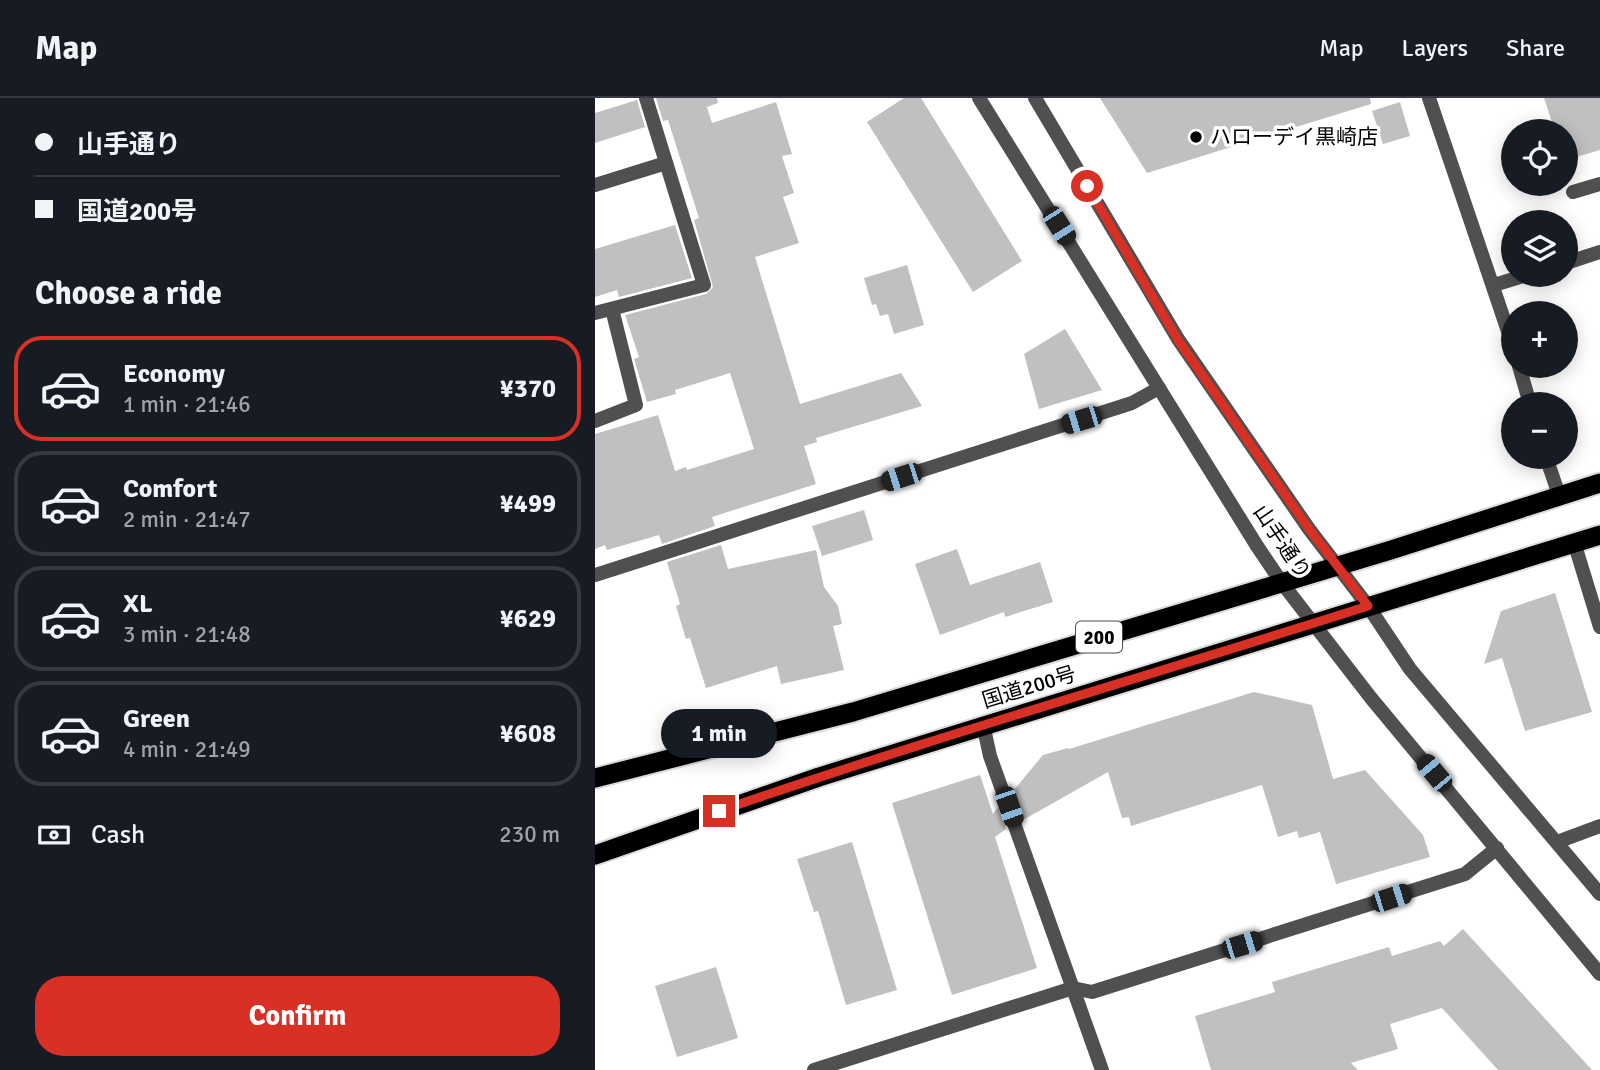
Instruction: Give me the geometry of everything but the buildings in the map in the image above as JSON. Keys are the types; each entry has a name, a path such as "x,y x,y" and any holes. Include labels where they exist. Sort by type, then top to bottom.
{"highway":[{"name":"国道200号","path":"595,778 853,712 1282,583 1600,483"},
{"name":"国道200号","path":"595,855 819,777 983,724 1600,535"}],"street":[{"path":"595,313 704,285 646,98"},
{"name":"山手通り","path":"979,98 1282,583 1371,698 1600,974"},
{"name":"山手通り","path":"1035,98 1178,340 1336,565 1368,606 1410,669 1600,894"},
{"path":"1429,98 1501,307"},
{"path":"595,185 666,163"},
{"path":"1578,191 1600,184"},
{"path":"1578,258 1600,252"},
{"path":"1494,285 1501,283"},
{"path":"595,421 636,405 612,309"},
{"path":"595,575 1132,403 1159,388"},
{"path":"1550,469 1559,495"},
{"path":"1574,542 1600,627"},
{"path":"983,724 990,755 1102,1070"},
{"path":"1557,842 1600,827"},
{"path":"814,1070 1073,988 1092,992 1465,874 1497,848"}],"place":[{"name":"ハローデイ黒崎店","path":"1196,137"}],"route":[{"path":"719,811 983,724 1368,606 1309,529 1178,340 1087,186"}]}
